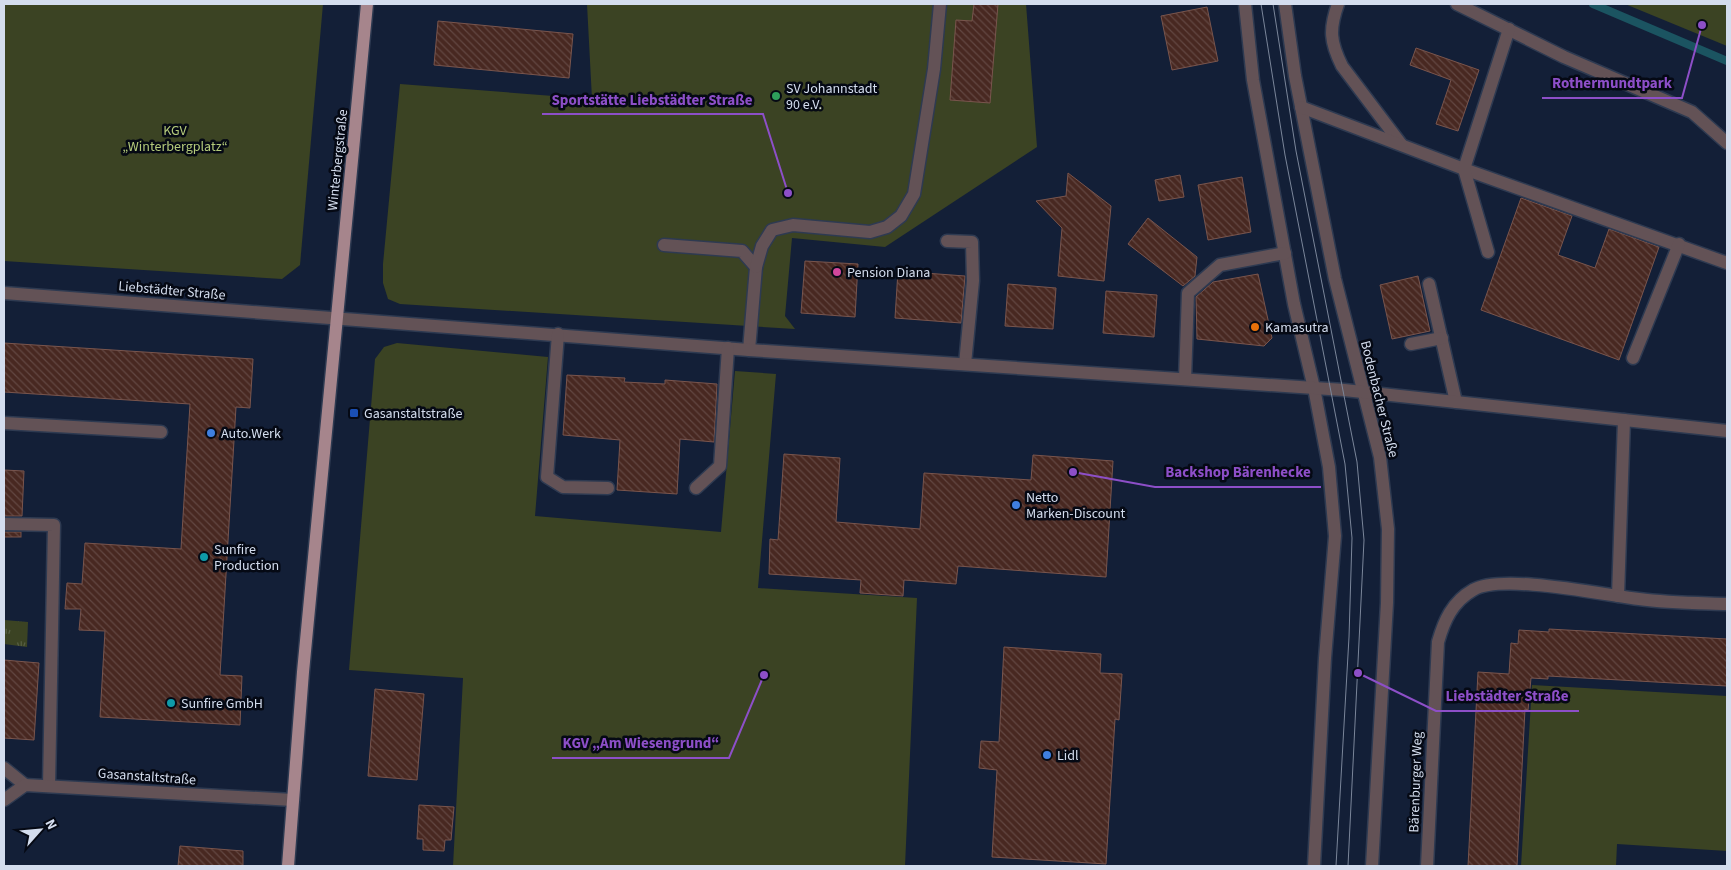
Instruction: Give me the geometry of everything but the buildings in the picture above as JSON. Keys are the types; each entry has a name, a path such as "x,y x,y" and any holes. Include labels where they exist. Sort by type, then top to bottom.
{"main road":[{"name":"Winterbergstraße","path":"288,866 303,672 367,4"}],"street":[{"path":"750,350 756,267 762,246 772,230 793,224 870,232 887,227 901,216 914,194 934,68 940,4"},
{"path":"1245,4 1253,80 1294,304 1314,388 1329,467 1334,536 1325,658 1314,866"},
{"name":"Bodenbacher Straße","path":"1285,4 1302,107 1341,306 1380,457 1388,529 1372,866"},
{"path":"1338,4 1331,35 1335,52 1347,72 1401,144"},
{"path":"1457,4 1564,57 1692,112 1727,143"},
{"path":"1488,252 1464,168 1509,29"},
{"path":"1302,107 1727,263"},
{"path":"947,241 972,242 973,281 965,364"},
{"path":"1633,358 1678,244"},
{"path":"664,245 742,251 756,267"},
{"path":"1185,379 1188,292 1220,265 1285,253"},
{"path":"1429,284 1456,402"},
{"name":"Liebstädter Straße","path":"4,293 750,350 1314,388"},
{"path":"558,334 547,477 563,487 608,488"},
{"path":"1411,344 1442,338"},
{"path":"696,488 720,466 728,348"},
{"path":"1314,388 1727,431"},
{"path":"1618,596 1624,420"},
{"path":"4,423 161,432"},
{"path":"4,524 54,525 48,786"},
{"name":"Bärenburger Weg","path":"1427,866 1438,642 1444,621 1451,609 1473,589 1488,584 1577,588 1618,596 1727,604"},
{"path":"4,768 25,785 4,800"},
{"name":"Gasanstaltstraße","path":"25,785 293,800"}],"green space":[{"name":"KGV „Winterbergplatz“","path":"4,4 323,4 300,265 282,279 4,261"},
{"path":"587,4 1026,4 1037,147 885,247 792,238 785,316 795,329 400,304 388,299 383,283 383,264 400,84 592,99"},
{"path":"1625,4 1727,4 1727,46"},
{"path":"397,343 548,357 535,516 721,532 735,371 776,374 758,588 917,598 905,866 453,866 463,678 349,670 375,359 384,347"},
{"path":"4,620 28,622 27,647 4,644"},
{"path":"1532,685 1727,696 1727,851 1617,844 1616,866 1521,866"}],"waterway":[{"path":"1593,4 1727,61"}],"tram line":[{"path":"1261,4 1285,155 1345,464 1352,538 1349,637 1336,866"},
{"path":"1273,4 1296,151 1357,462 1364,540 1348,866"}],"place":[{"name":"Rothermundtpark","path":"1702,25"},
{"name":"SV Johannstadt 90 e.V.","path":"776,96"},
{"name":"Sportstätte Liebstädter Straße","path":"788,193"},
{"name":"Pension Diana","path":"837,272"},
{"name":"Kamasutra","path":"1255,327"},
{"name":"Gasanstaltstraße","path":"354,413"},
{"name":"Auto.Werk","path":"211,433"},
{"name":"Backshop Bärenhecke","path":"1073,472"},
{"name":"Netto Marken-Discount","path":"1016,505"},
{"name":"Sunfire Production","path":"204,557"},
{"name":"Liebstädter Straße","path":"1358,673"},
{"name":"KGV „Am Wiesengrund“","path":"764,675"},
{"name":"Sunfire GmbH","path":"171,703"},
{"name":"Lidl","path":"1047,755"}]}
